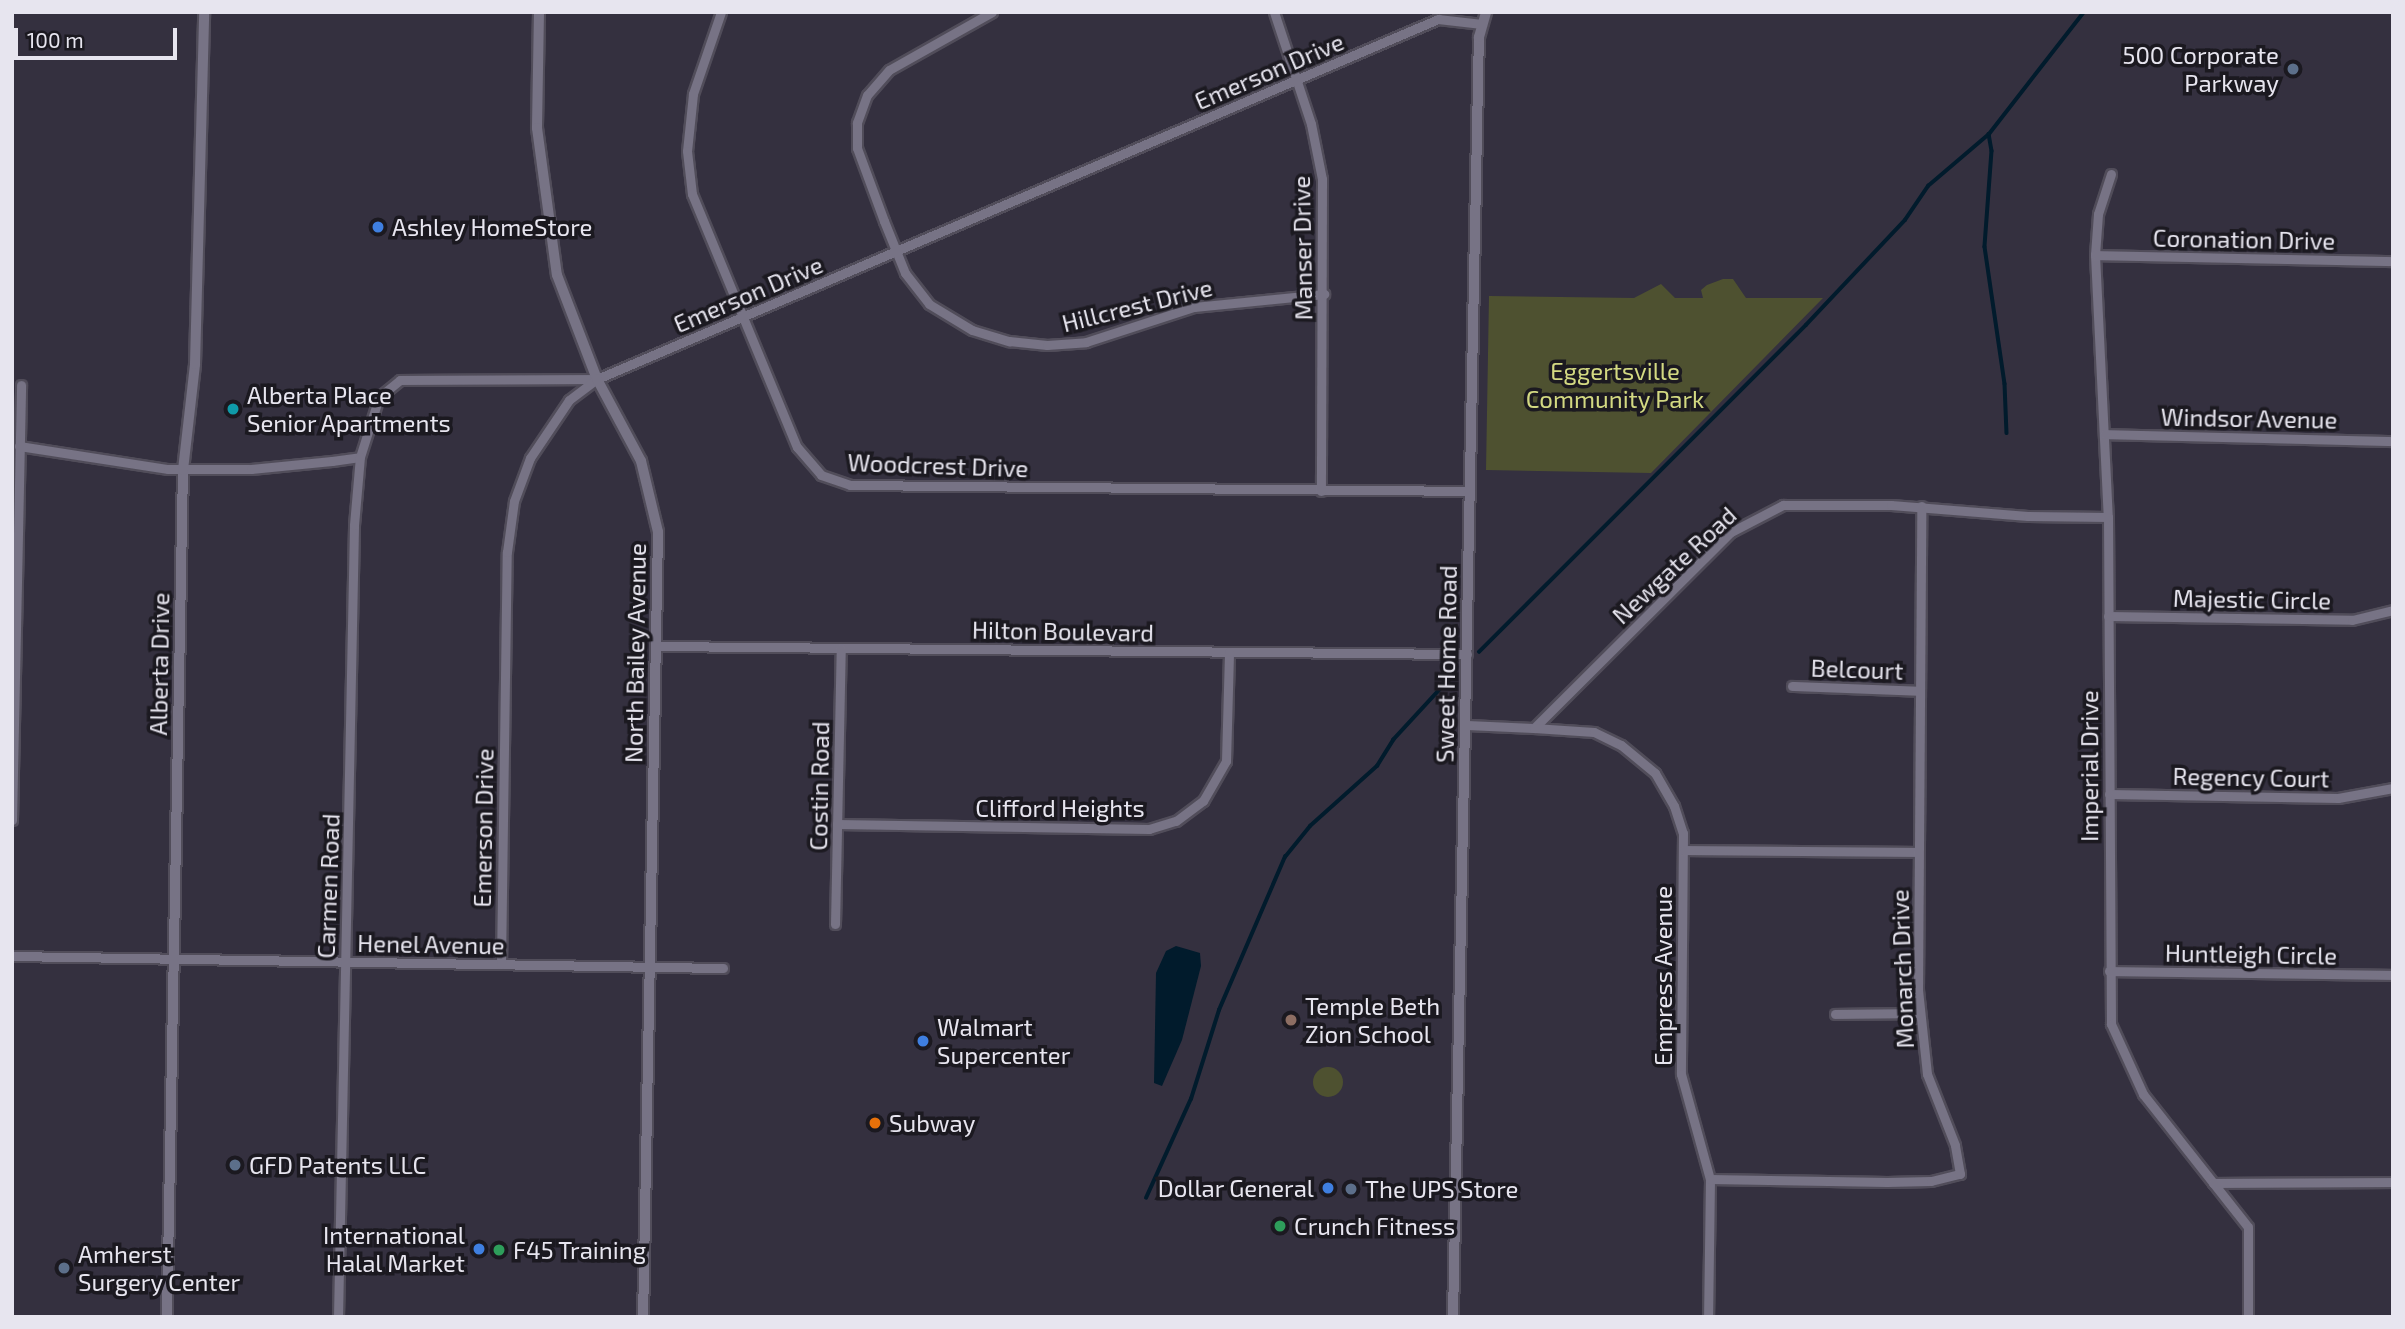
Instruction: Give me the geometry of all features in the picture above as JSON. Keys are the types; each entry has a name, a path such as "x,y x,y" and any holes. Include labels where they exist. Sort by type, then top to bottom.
{"street":[{"name":"Alberta Drive","path":"167,1317 183,470 195,364 204,12"},
{"name":"North Bailey Avenue","path":"539,12 537,128 549,236 570,317 597,379 641,461 655,507 659,646 643,1317"},
{"name":"Woodcrest Drive","path":"721,12 700,65 687,151 698,215 797,447 812,468 834,481 1321,491 1470,491"},
{"name":"Hillcrest Drive","path":"992,12 889,70 861,108 857,148 896,251 915,288 942,315 989,336 1032,344 1086,342 1194,307 1324,294"},
{"name":"Manser Drive","path":"1274,12 1311,124 1322,179 1324,294 1321,491"},
{"name":"Sweet Home Road","path":"1453,1317 1470,491 1482,24 1486,12"},
{"name":"Emerson Drive","path":"501,964 505,576 514,501 530,458 554,418 597,379 1438,19 1482,24"},
{"name":"Imperial Drive","path":"2111,174 2098,214 2095,255 2108,517 2111,1024 2143,1094 2248,1227 2248,1317"},
{"name":"Coronation Drive","path":"2095,255 2393,261"},
{"name":"Carmen Road","path":"338,1317 354,525 360,457 379,397 400,380 597,379"},
{"path":"12,820 21,386"},
{"name":"Windsor Avenue","path":"2105,435 2393,441"},
{"path":"19,446 132,466 183,470 251,468 360,457"},
{"name":"Newgate Road","path":"1534,728 1716,545 1746,521 1800,503 1921,506 2028,516 2108,517"},
{"name":"Monarch Drive","path":"1710,1179 1887,1182 1931,1181 1960,1174 1955,1145 1927,1074 1920,1013 1918,852 1921,506"},
{"name":"Majestic Circle","path":"2108,616 2352,620 2393,610"},
{"name":"Hilton Boulevard","path":"659,646 1467,654"},
{"name":"Costin Road","path":"835,924 841,648"},
{"name":"Clifford Heights","path":"837,824 1149,829 1176,821 1203,801 1226,761 1230,652"},
{"name":"Belcourt","path":"1792,686 1920,691"},
{"path":"1466,724 1534,728"},
{"name":"Empress Avenue","path":"1534,728 1594,732 1655,772 1674,806 1684,850 1681,1074 1710,1179 1708,1317"},
{"name":"Regency Court","path":"2109,794 2338,798 2393,788"},
{"path":"1684,850 1918,852"},
{"name":"Henel Avenue","path":"12,956 723,968"},
{"name":"Huntleigh Circle","path":"2109,971 2393,975"},
{"path":"1835,1014 1920,1013"},
{"path":"2213,1183 2393,1182"}],"green space":[{"name":"Eggertsville Community Park","path":"1723,279 1733,279 1746,298 1823,298 1651,473 1486,470 1489,296 1634,298 1661,284 1675,298 1703,298 1701,290"},
{"path":"1328,1067 1339,1071 1343,1082 1339,1093 1328,1097 1317,1093 1313,1082 1317,1071"}],"water":[{"path":"1176,946 1200,953 1201,966 1182,1040 1162,1086 1154,1083 1156,973 1166,951"}],"waterway":[{"path":"1479,652 1806,325 1905,220 1928,186 1989,134 2084,12"},
{"path":"1989,134 1992,151 1985,247 2005,384 2007,433"},
{"path":"1146,1198 1191,1099 1219,1010 1285,857 1310,826 1377,766 1393,740 1454,674"}],"place":[{"name":"500 Corporate Parkway","path":"2293,69"},
{"name":"Ashley HomeStore","path":"378,227"},
{"name":"Alberta Place Senior Apartments","path":"233,409"},
{"name":"Temple Beth Zion School","path":"1291,1020"},
{"name":"Walmart Supercenter","path":"923,1041"},
{"name":"Subway","path":"875,1123"},
{"name":"GFD Patents LLC","path":"235,1165"},
{"name":"Dollar General","path":"1328,1188"},
{"name":"The UPS Store","path":"1351,1189"},
{"name":"Crunch Fitness","path":"1280,1226"},
{"name":"International Halal Market","path":"479,1249"},
{"name":"F45 Training","path":"499,1250"},
{"name":"Amherst Surgery Center","path":"64,1268"}]}
